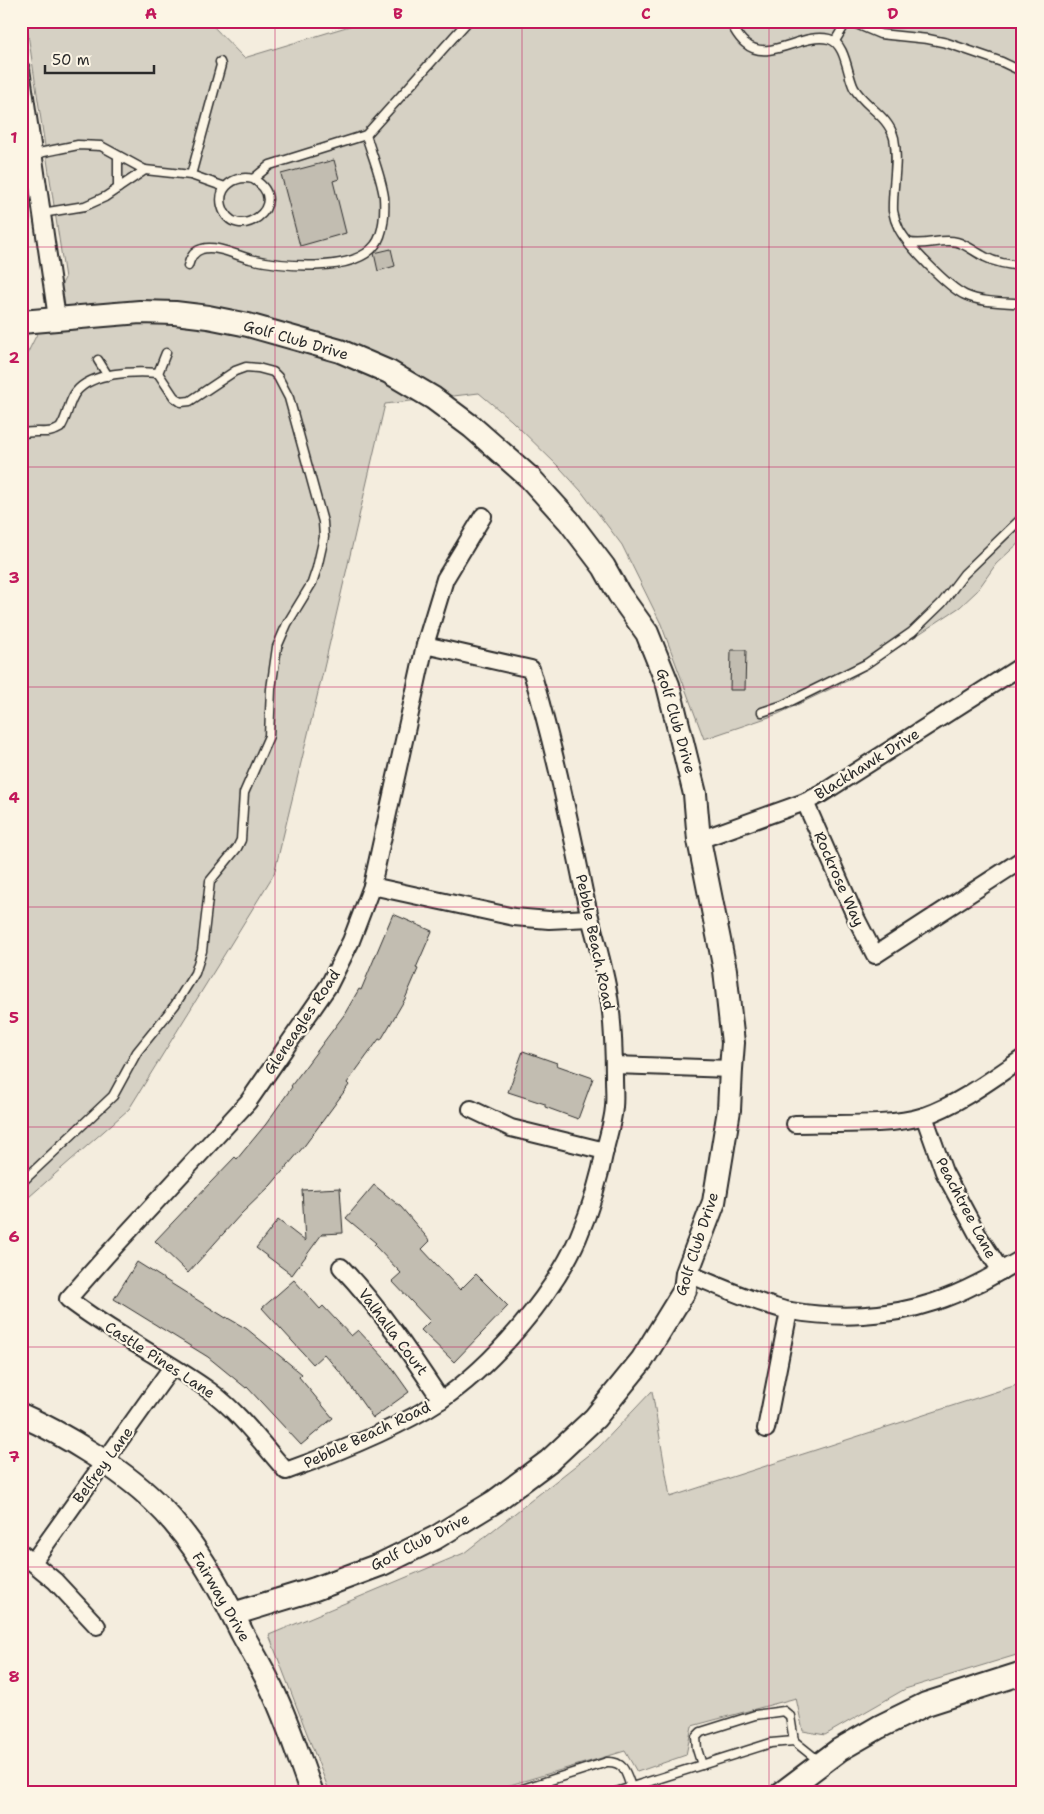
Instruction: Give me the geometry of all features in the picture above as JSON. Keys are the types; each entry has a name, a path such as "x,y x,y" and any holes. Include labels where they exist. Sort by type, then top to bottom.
{"street":[{"path":"21,69 57,318"},
{"name":"Golf Club Drive","path":"21,322 140,312 175,313 208,317 258,327 340,351 389,372 433,398 472,427 530,478 588,543 625,605 647,633 668,685 695,794 698,840 725,970 732,1043 732,1069 729,1110 714,1202 687,1273 685,1290 642,1360 594,1418 549,1461 494,1502 435,1538 382,1564 315,1589 233,1614"},
{"name":"Golf Club Drive","path":"21,331 57,318"},
{"name":"Gleneagles Road","path":"68,1299 248,1102 329,985 351,941 372,886 425,645 445,579 483,516"},
{"name":"Pebble Beach Road","path":"286,1472 408,1420 441,1400 491,1359 530,1314 550,1286 576,1241 587,1217 600,1174 614,1107 614,1065 608,991 547,723 530,669 425,645"},
{"name":"Blackhawk Drive","path":"698,840 806,802 821,794 1023,664"},
{"name":"Rockrose Way","path":"806,802 856,918 875,955 1023,860"},
{"path":"372,886 490,913 521,918 549,920 590,918"},
{"path":"795,1124 887,1122 924,1116 973,1091 1023,1058"},
{"path":"614,1065 732,1069"},
{"path":"471,1109 511,1128 605,1151"},
{"name":"Peachtree Lane","path":"924,1116 944,1172 979,1237 1001,1271"},
{"path":"687,1273 741,1296 789,1311 828,1315 864,1315 904,1310 935,1302 974,1286 1023,1258"},
{"name":"Valhalla Court","path":"341,1267 358,1284 394,1330 441,1400"},
{"name":"Castle Pines Lane","path":"68,1299 90,1316 222,1400 286,1472"},
{"path":"766,1429 789,1311"},
{"name":"Belfrey Lane","path":"27,1558 105,1463 172,1367"},
{"name":"Fairway Drive","path":"21,1415 76,1444 135,1484 156,1502 175,1525 209,1571 270,1684 312,1793"},
{"path":"27,1558 55,1581 97,1626"},
{"path":"782,1793 847,1745 926,1704 1023,1673"}],"lane":[{"path":"253,179 270,165 366,134 468,21"},
{"path":"729,21 743,42 755,50 766,51 813,38 828,38 834,41 844,56 854,88 885,120 893,134 896,156 893,203 894,219 899,230 947,283 957,290 982,300 1023,304"},
{"path":"834,41 848,21 880,34 947,43 1002,62 1023,72"},
{"path":"191,175 221,65 220,62"},
{"path":"188,266 193,254 202,249 214,249 274,264 310,267 346,260 370,250 376,243 382,228 384,198 366,134"},
{"path":"34,154 78,145 101,146 145,170 191,175 225,187"},
{"path":"118,156 118,188"},
{"path":"42,213 85,206 105,197 145,170"},
{"path":"238,178 253,179 259,182 267,195 265,210 254,221 240,223 232,220 227,215 221,201 225,187 238,178"},
{"path":"910,243 956,242 992,260 1023,266"},
{"path":"158,373 166,353"},
{"path":"98,360 108,376"},
{"path":"21,1183 113,1096 137,1052 176,1005 195,973 202,952 210,881 237,848 241,840 244,793 269,736 271,689 277,647 287,624 312,583 322,550 324,537 323,522 288,398 278,377 266,369 246,367 235,371 190,401 181,402 174,397 158,373"},
{"path":"21,434 50,432 60,428 76,393 91,381 134,372 158,373"},
{"path":"762,712 783,705 866,664 912,632 942,604 964,574 1023,517"},
{"path":"702,1764 697,1749 696,1737 701,1732 755,1715 784,1711 790,1716 794,1742"},
{"path":"613,1793 771,1743 794,1742 821,1763"},
{"path":"510,1793 607,1762 621,1764 631,1787"}],"shaded area":[{"path":"26,21 210,23 244,58 366,21 1023,21 1023,539 996,564 977,591 960,607 849,680 778,714 704,739 661,624 622,545 581,491 561,469 511,420 479,393 385,404 274,874 129,1109 21,1204 21,366 65,278"},
{"path":"1023,1383 1023,1653 905,1689 825,1735 803,1731 796,1698 692,1726 686,1755 637,1772 625,1751 483,1793 330,1793 269,1635 464,1553 598,1448 652,1391 670,1497"}],"building":[{"path":"334,160 339,179 333,181 346,233 300,246 281,174"},
{"path":"391,249 395,266 378,271 374,253"},
{"path":"731,650 746,650 745,690 730,690"},
{"path":"393,914 432,931 405,999 381,1040 379,1039 347,1083 349,1085 305,1145 271,1185 241,1214 188,1273 155,1241 235,1157 237,1159 266,1124 291,1086 344,1015 359,989 361,990"},
{"path":"523,1051 593,1078 578,1119 545,1107 545,1104 508,1092"},
{"path":"374,1185 401,1207 430,1241 422,1249 460,1290 476,1274 508,1306 454,1362 421,1330 430,1321 392,1281 401,1273 374,1245 376,1243 346,1218"},
{"path":"340,1188 343,1233 322,1234 292,1275 256,1248 278,1220 305,1241 302,1190"},
{"path":"137,1262 226,1318 247,1329 302,1374 299,1377 333,1418 301,1445 247,1387 208,1357 114,1299"},
{"path":"294,1280 320,1309 323,1306 351,1336 358,1330 387,1361 409,1392 373,1418 344,1377 324,1354 313,1364 262,1308"}]}
